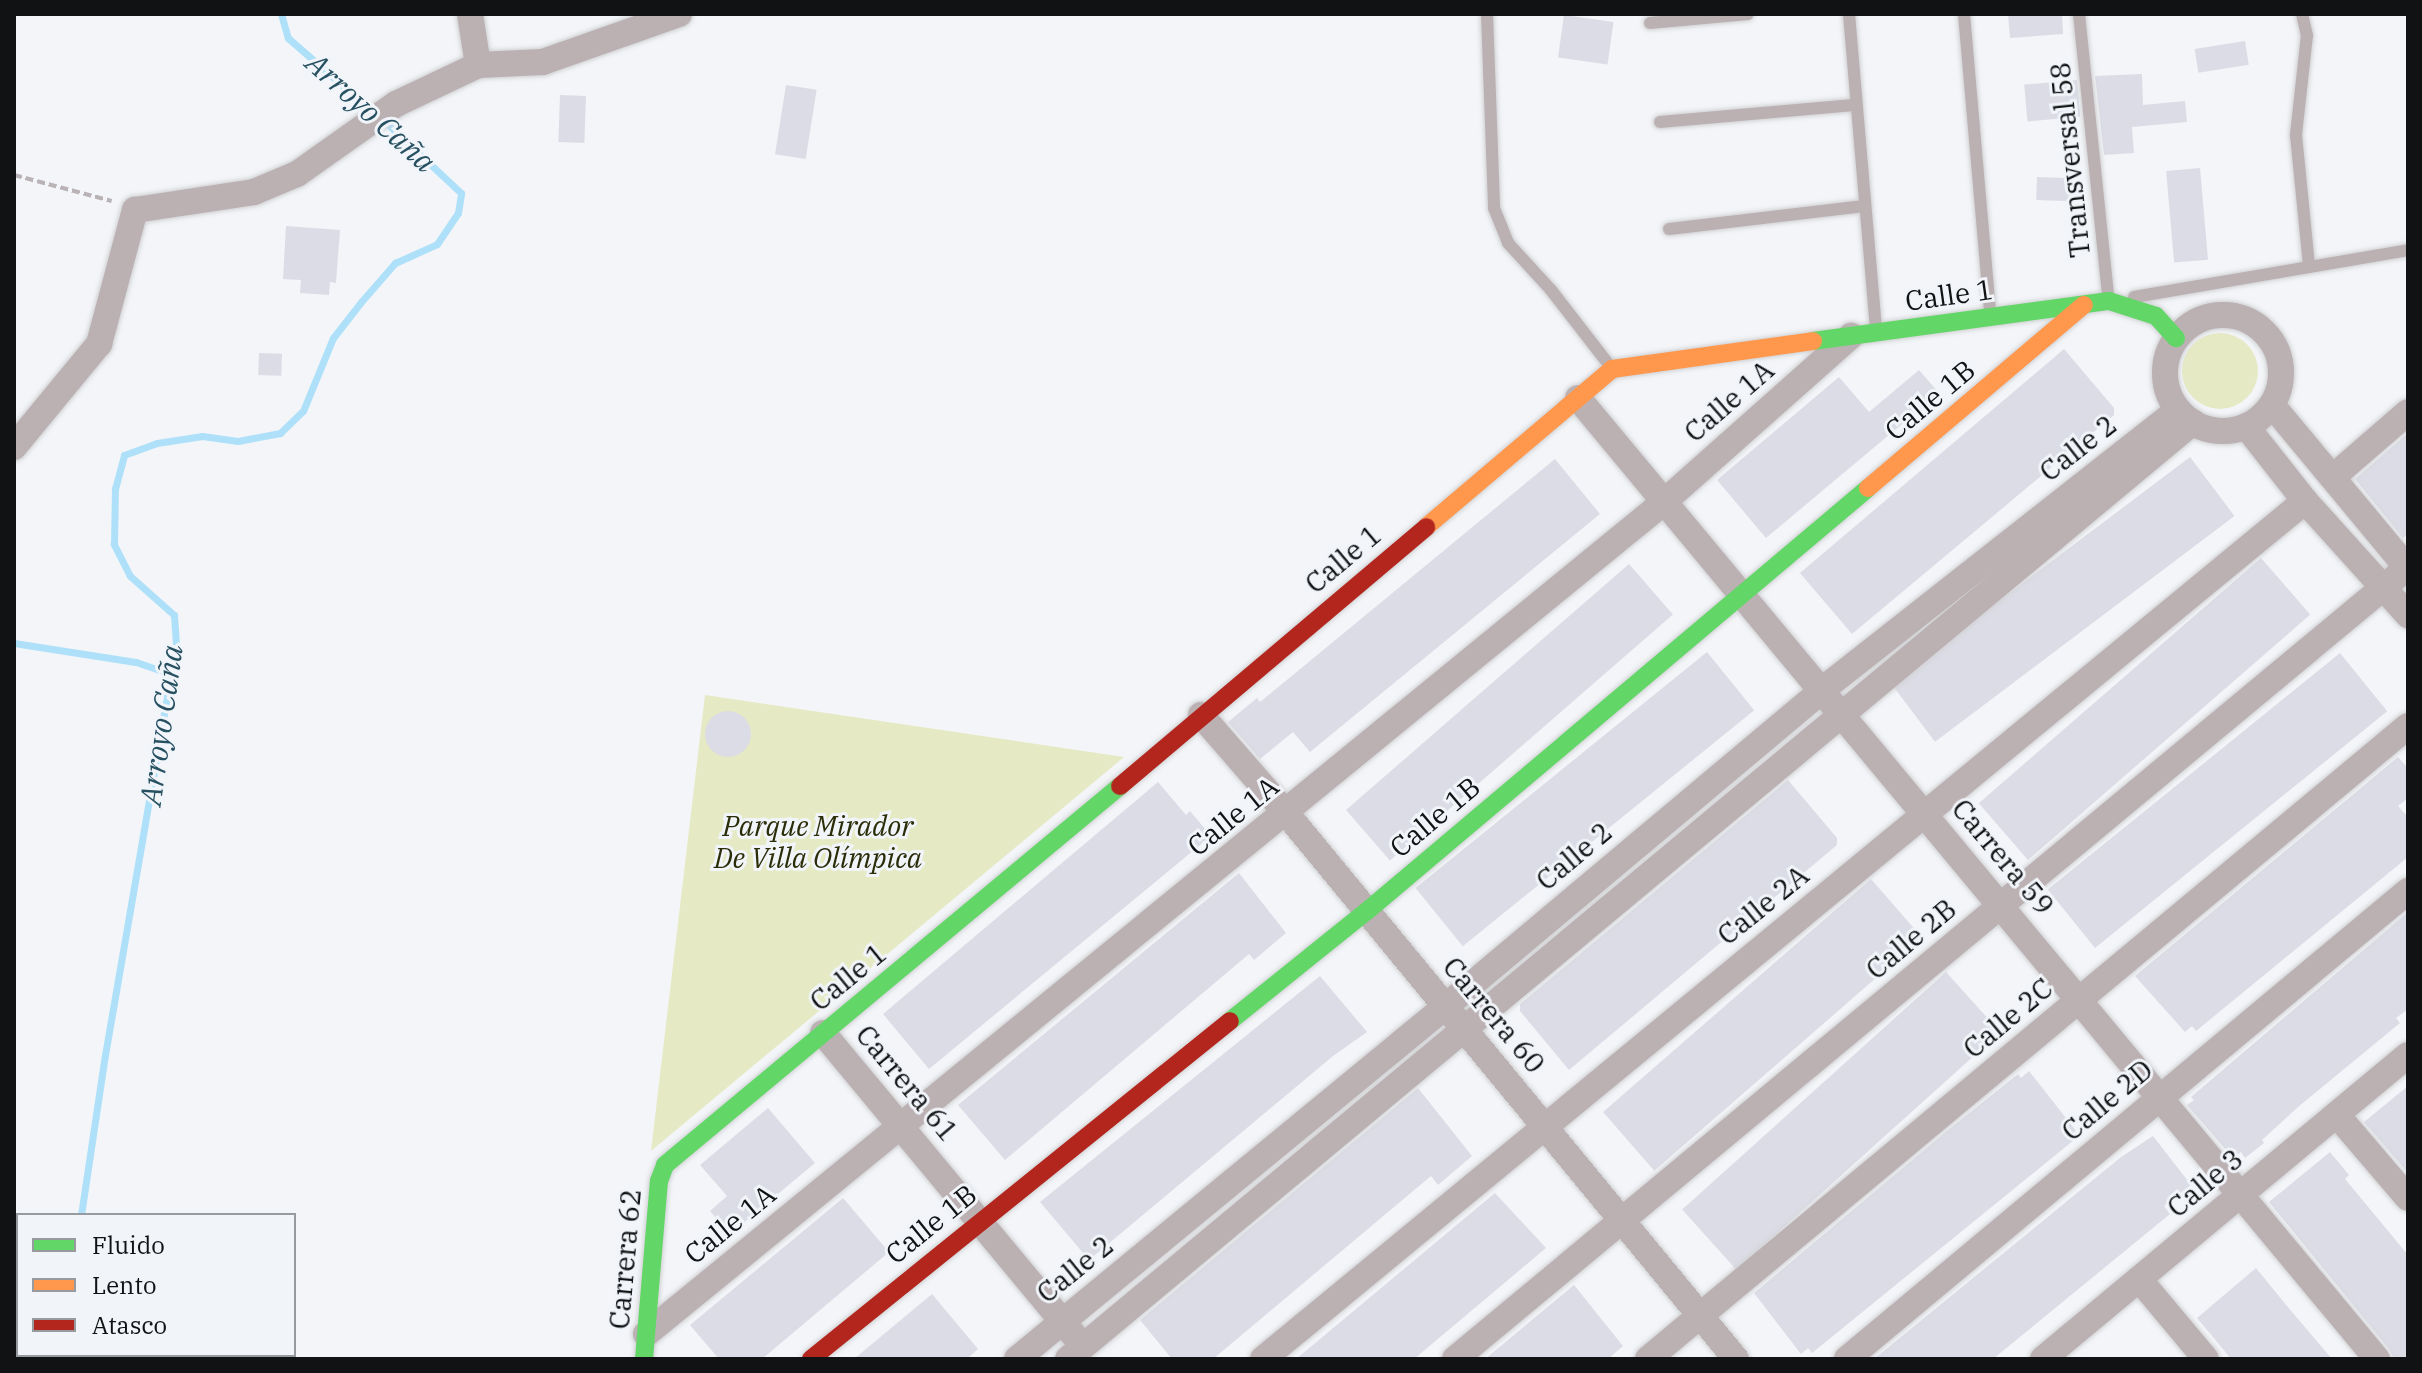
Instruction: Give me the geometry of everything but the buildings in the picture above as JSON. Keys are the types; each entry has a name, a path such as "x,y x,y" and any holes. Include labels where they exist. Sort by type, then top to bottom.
{"street":[{"path":"470,14 478,65"},
{"path":"14,447 99,344 135,210 254,192 297,174 396,104 478,65 543,62 679,14"},
{"name":"Calle 1","path":"665,1165 995,893 1612,369 2109,301 2156,316 2176,338"},
{"name":"Calle 1B","path":"811,1359 1367,911 2084,305"},
{"path":"2229,315 2248,320 2265,332 2276,348 2281,377 2272,405 2246,426 2228,430 2186,416 2168,393 2165,374 2167,355 2176,338 2191,324 2209,316 2229,315"},
{"name":"Calle 1A","path":"645,1347 901,1126 1287,814 1864,334"},
{"name":"Carrera 59","path":"1578,398 2377,1359"},
{"path":"2272,405 2408,568"},
{"path":"2333,477 2408,412"},
{"name":"Calle 2","path":"1017,1359 1446,1006 1822,690 2186,416"},
{"name":"Calle 2","path":"1082,1355 1842,714 2186,416"},
{"path":"2246,426 2305,501 2408,615"},
{"name":"Calle 2A","path":"1263,1359 2305,501"},
{"name":"Calle 2B","path":"1455,1359 2408,568"},
{"name":"Carrera 60","path":"1201,715 1287,814 1736,1359"},
{"name":"Calle 2C","path":"1648,1359 2408,726"},
{"name":"Calle 2D","path":"1847,1359 2408,891"},
{"name":"Carrera 61","path":"823,1033 1062,1321 1082,1355"},
{"name":"Calle 3","path":"2050,1357 2408,1055"},
{"path":"2337,1115 2408,1198"},
{"name":"Carrera 62","path":"645,1347 659,1181 665,1165"},
{"path":"2139,1279 2206,1359"}],"lane":[{"path":"1487,14 1494,208 1508,243 1551,290 1612,369"},
{"path":"1650,23 1748,14"},
{"path":"1849,14 1865,206 1864,334"},
{"path":"1964,14 1990,317"},
{"name":"Transversal 58","path":"2079,14 2109,301"},
{"path":"2302,14 2307,35 2296,135 2309,265"},
{"path":"1660,122 1856,105"},
{"path":"1669,229 1865,206"},
{"path":"2109,301 2408,250"}],"path":[{"path":"14,175 100,196 135,210"}],"green space":[{"path":"2220,333 2234,336 2247,344 2255,357 2258,371 2255,385 2247,398 2234,406 2220,409 2206,406 2193,398 2185,385 2182,371 2185,357 2193,344 2206,336"},
{"name":"Parque Mirador De Villa Olímpica","path":"705,695 1124,757 651,1151"}],"waterway":[{"name":"Arroyo Caña","path":"281,14 288,38 374,113"},
{"name":"Arroyo Caña","path":"81,1213 105,1055 176,644 174,615 130,576 114,544 115,489 124,455 157,443 202,436 238,441 280,433 303,411 333,338 361,302 395,263 437,244 458,213 461,193 384,121"},
{"path":"14,643 136,662 171,674"}],"traffic: fast":[{"path":"1813,341 2109,301 2156,316 2176,338"},
{"path":"1230,1021 1367,911 1868,488"},
{"path":"644,1359 659,1181 665,1165 1120,786"}],"traffic: slow":[{"path":"1868,488 2084,305"},
{"path":"1426,527 1612,369 1813,341"}],"traffic: jam":[{"path":"1120,786 1426,527"},
{"path":"811,1359 1230,1021"}]}
